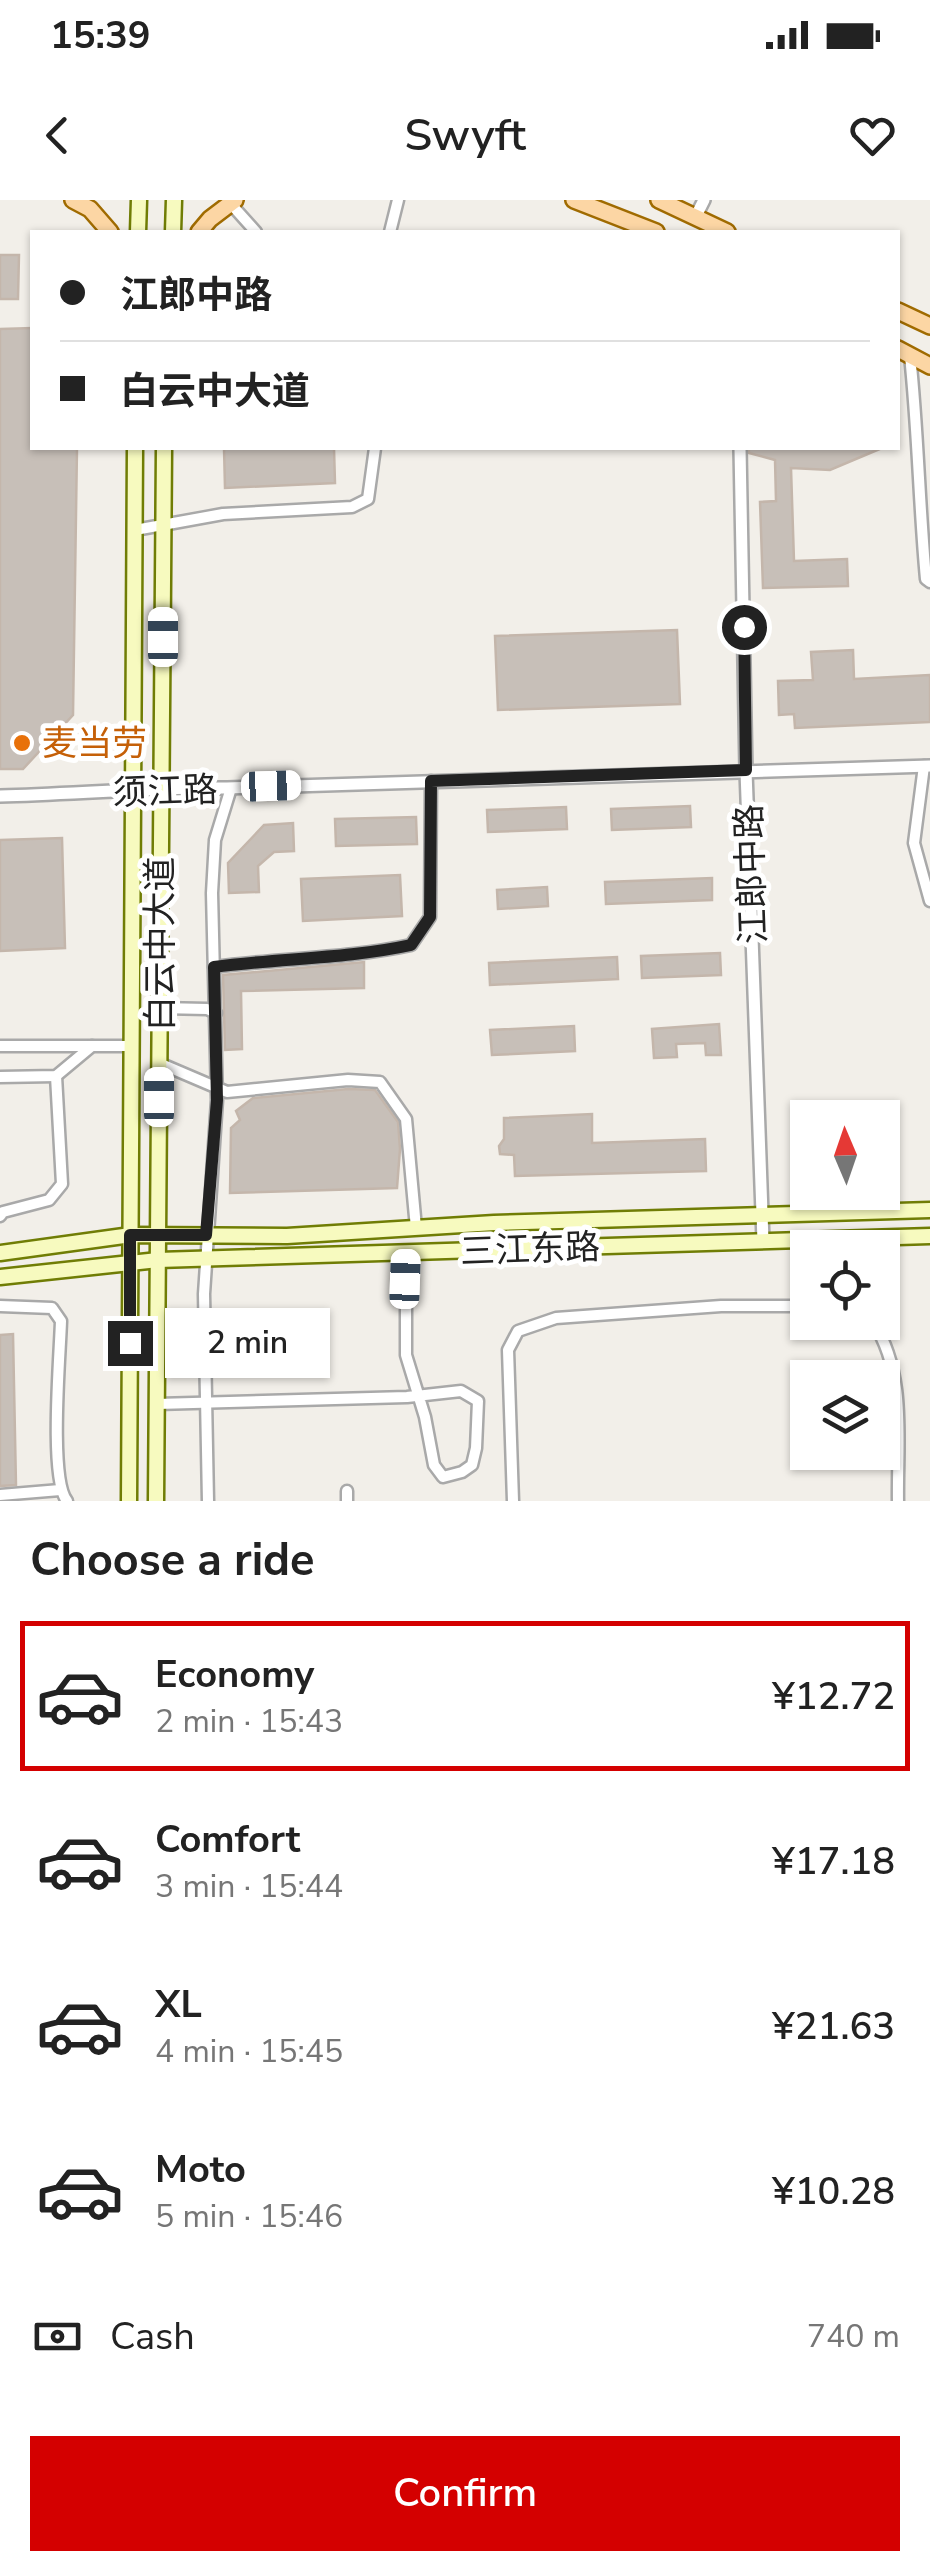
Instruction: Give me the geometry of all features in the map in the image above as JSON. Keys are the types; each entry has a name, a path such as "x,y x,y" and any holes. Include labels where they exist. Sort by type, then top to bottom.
{"main road":[{"path":"73,200 90,210 108,230"},
{"path":"138,230 139,200"},
{"path":"173,230 174,200"},
{"path":"574,200 651,230"},
{"path":"658,200 722,230"},
{"path":"201,230 232,201"},
{"path":"900,312 930,326"},
{"path":"904,352 930,366"},
{"name":"白云中大道","path":"129,1501 135,450"},
{"name":"白云中大道","path":"156,1501 164,450"},
{"name":"三江东路","path":"0,1253 130,1235 287,1236 510,1222 930,1210"},
{"name":"三江东路","path":"0,1277 158,1260 930,1236"}],"street":[{"path":"390,230 398,200"},
{"path":"695,218 704,200"},
{"path":"232,201 254,230"},
{"path":"904,352 919,443 920,520 926,579 930,582"},
{"path":"134,530 223,514 352,507 368,499 375,450"},
{"name":"江郎中路","path":"740,450 746,770 763,1241"},
{"path":"927,766 914,842 930,901"},
{"name":"须江路","path":"0,796 162,787 927,766"},
{"path":"214,967 366,955 411,945 430,917 431,781"},
{"path":"208,1501 206,1235 216,1088 215,840 231,788"},
{"path":"160,1008 216,1013"},
{"path":"0,1046 132,1046"},
{"path":"0,1077 56,1076 92,1046"},
{"path":"160,1062 228,1092 348,1080 380,1082 406,1119 416,1228"},
{"path":"0,1216 49,1200 62,1184 56,1076"},
{"path":"157,1404 417,1396 462,1391 478,1401 476,1448 472,1465 462,1472 443,1477 434,1465 425,1417 417,1396 406,1355 406,1253"},
{"path":"0,1306 52,1308 61,1321 60,1490 67,1501"},
{"path":"513,1501 508,1350 518,1331 556,1318 721,1306 790,1306"},
{"path":"884,1340 896,1382 898,1501"},
{"path":"0,1496 60,1490"}],"building":[{"path":"0,255 19,255 18,299 0,299"},
{"path":"30,328 30,450 77,450 73,715 23,769 0,769 0,329"},
{"path":"224,450 334,450 335,483 225,488"},
{"path":"877,450 830,470 791,468 794,561 847,559 848,586 763,588 760,502 776,501 775,460 749,453"},
{"path":"677,630 680,704 498,710 495,636"},
{"path":"853,650 854,679 930,675 930,722 795,728 794,714 779,715 778,681 813,680 811,652"},
{"path":"690,806 691,827 612,830 611,809"},
{"path":"566,807 567,829 488,832 487,810"},
{"path":"416,817 417,844 336,846 335,819"},
{"path":"293,823 294,851 274,852 258,866 259,892 229,893 228,863 264,825"},
{"path":"62,838 65,948 0,951 0,840"},
{"path":"400,875 402,916 303,921 301,879"},
{"path":"712,878 712,900 606,904 605,882"},
{"path":"547,887 548,906 498,909 497,890"},
{"path":"720,953 721,975 642,978 641,956"},
{"path":"617,957 618,979 490,985 489,963"},
{"path":"364,962 364,988 241,991 242,1049 225,1050 223,975"},
{"path":"719,1024 721,1055 706,1055 705,1043 676,1044 677,1057 654,1058 652,1029"},
{"path":"574,1026 575,1051 492,1055 490,1030"},
{"path":"375,1090 398,1122 397,1188 230,1193 231,1128 240,1120 236,1111 253,1098"},
{"path":"592,1114 592,1143 705,1139 706,1171 515,1176 514,1155 500,1154 504,1118"},
{"path":"13,1334 16,1485 0,1486 0,1335"}],"place":[{"name":"麦当劳","path":"22,743"}],"route":[{"path":"130,1343 130,1235 206,1235 217,1100 214,967 366,955 411,945 430,917 431,781 746,770 744,627"}]}
